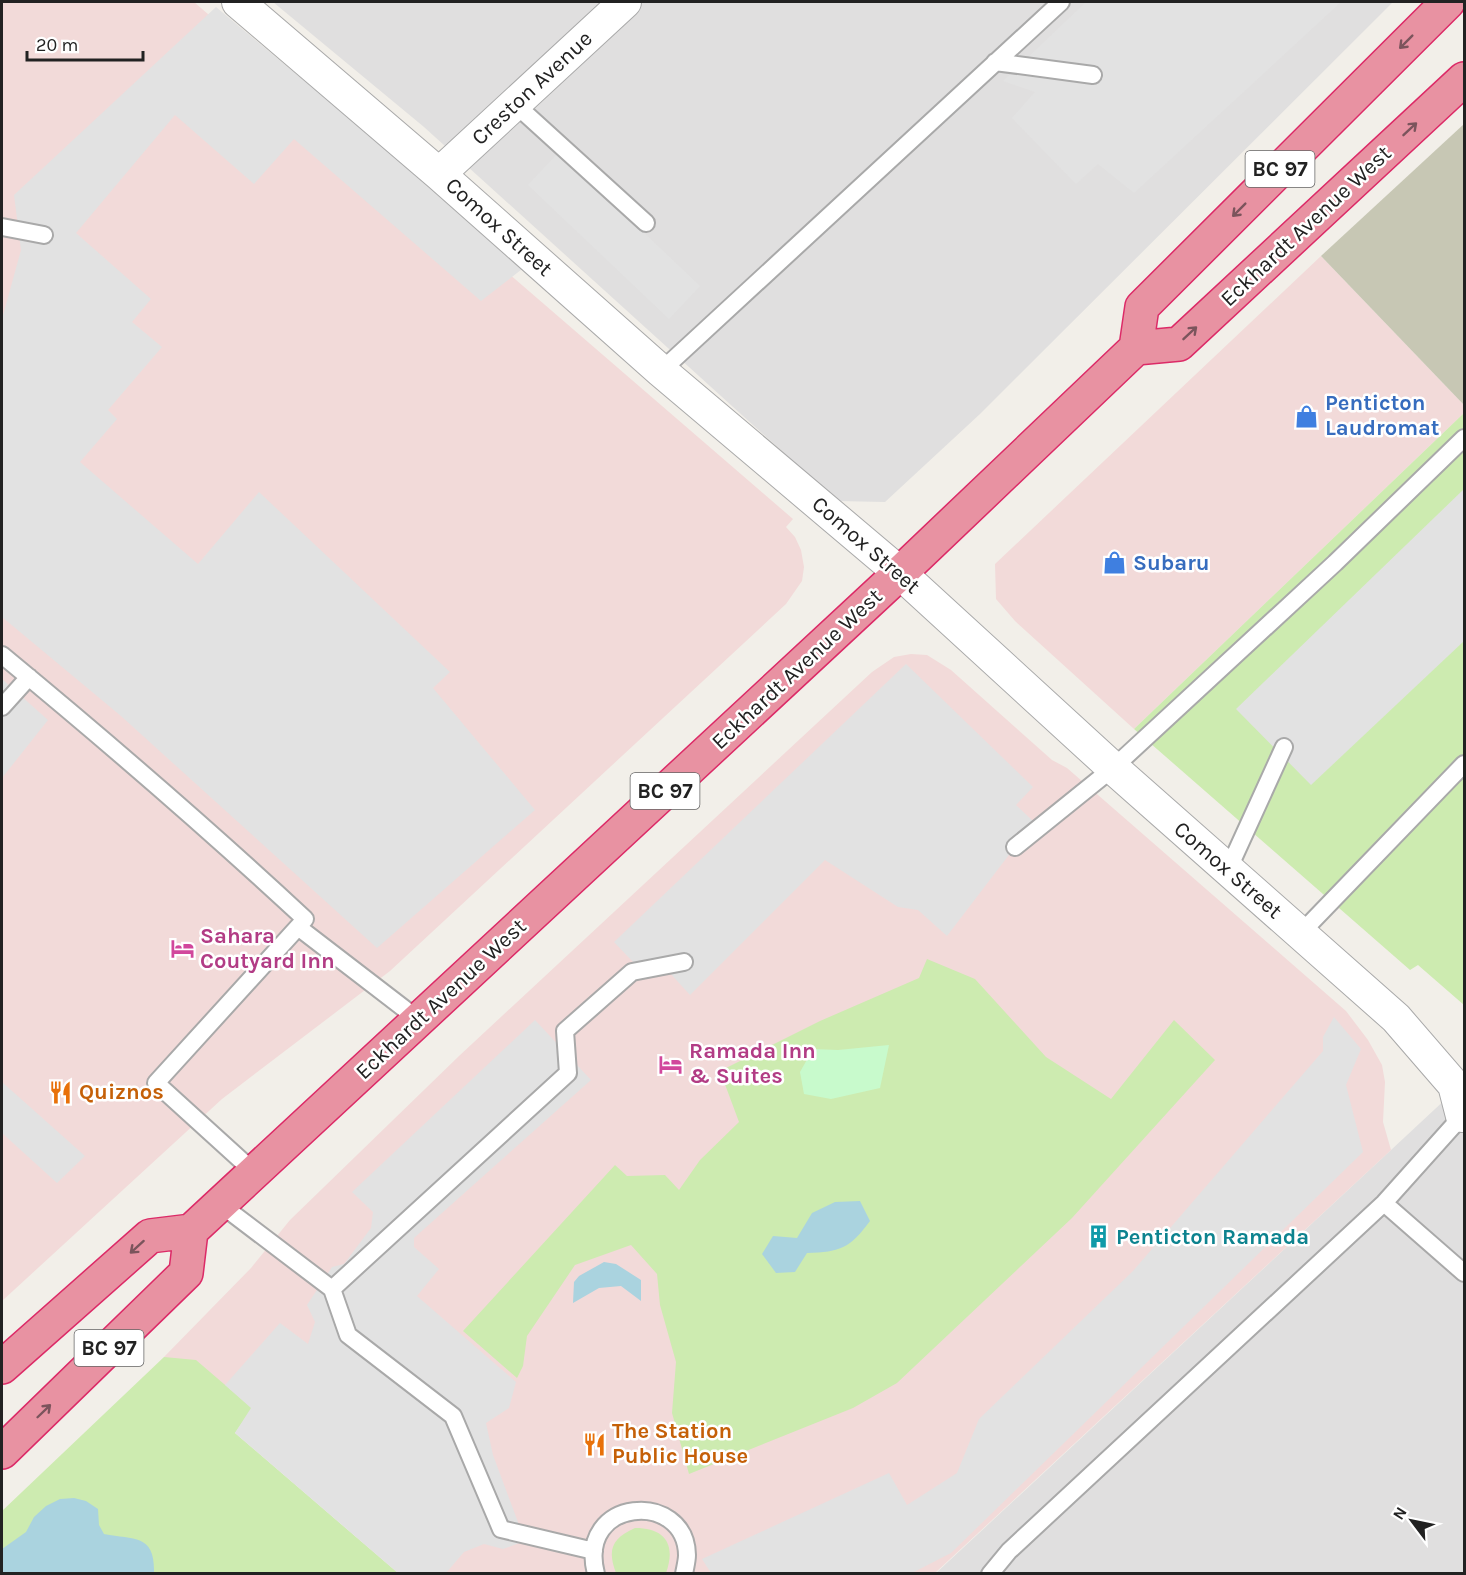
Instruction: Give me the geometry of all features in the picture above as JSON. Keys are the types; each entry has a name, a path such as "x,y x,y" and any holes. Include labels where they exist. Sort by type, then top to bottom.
{"highway":[{"name":"BC 97","path":"1136,348 1142,307 1448,2"},
{"name":"Eckhardt Avenue West","path":"191,1231 900,573 1136,348 1179,344 1464,79"},
{"name":"BC 97","path":"2,1452 186,1274 191,1231 150,1236 7,1360"}],"street":[{"name":"Comox Street","path":"238,2 439,174 661,371 900,573 1113,768 1396,1018 1454,1085 1462,1116"},
{"name":"Creston Avenue","path":"439,174 625,2"}],"lane":[{"path":"661,371 1061,2"},
{"path":"995,62 1093,75"},
{"path":"515,104 646,223"},
{"path":"2,227 44,235"},
{"path":"1015,847 1113,768 1335,563 1464,438"},
{"path":"2,654 249,866 305,919 156,1083 254,1172"},
{"path":"2,707 29,677"},
{"path":"1228,870 1284,747"},
{"path":"1300,934 1464,764"},
{"path":"298,927 419,1020"},
{"path":"332,1289 568,1073 565,1031 632,972 684,962"},
{"path":"990,1574 1009,1551 1384,1203 1462,1116"},
{"path":"1384,1203 1464,1273"},
{"path":"220,1204 332,1289 348,1335 453,1416 501,1529 594,1551"},
{"path":"596,1574 592,1560 596,1538 609,1520 630,1511 652,1511 669,1520 681,1535 687,1554 684,1574"}],"shaded area":[{"path":"2,2 194,2 793,519 786,527 795,537 801,550 804,567 802,581 786,604 390,971 222,1099 2,1301"},
{"path":"273,2 1393,2 980,414 885,502 837,501 424,127"},
{"path":"1086,2 1341,2 1134,193 1098,164 1076,184 1012,118 1035,92 1003,81"},
{"path":"216,7 526,266 481,301 294,139 254,184 175,115 76,233 151,299 132,322 162,347 108,410 117,419 80,462 198,564 259,492 450,672 433,688 535,810 377,948 121,716 2,617 2,319 21,250 14,195"},
{"path":"1464,124 1464,405 1321,256"},
{"path":"559,152 700,286 669,319 528,185"},
{"path":"1321,256 1464,405 1464,413 1134,729 1015,621 996,599 995,564"},
{"path":"1464,489 1464,641 1311,785 1236,709"},
{"path":"911,654 927,655 951,670 1052,760 1067,768 1346,1011 1368,1040 1382,1065 1385,1082 1383,1122 1391,1150 935,1573 398,1573 164,1357 251,1268 290,1220 459,1056 872,672 894,657"},
{"path":"906,664 1033,787 1016,805 1034,822 947,936 918,910 898,907 825,860 690,995 659,961 634,963 614,942"},
{"path":"2,679 48,720 2,778"},
{"path":"1334,1017 1361,1049 1346,1085 1363,1152 951,1553 912,1573 711,1573 702,1559 889,1473 907,1505 957,1473 979,1419 1133,1271 1323,1051 1323,1037"},
{"path":"535,1020 591,1080 414,1238 414,1247 439,1269 417,1296 516,1382 509,1408 486,1423 493,1455 525,1541 503,1549 484,1544 464,1552 446,1573 398,1573 235,1433 251,1408 225,1385 280,1323 308,1344 315,1322 307,1305 332,1267 344,1264 371,1228 373,1212 352,1192"},
{"path":"2,1082 85,1156 57,1183 2,1133"},
{"path":"1464,1082 1464,1573 935,1574 1391,1150"}],"green space":[{"path":"1464,413 1464,1005 1418,965 1410,970 1134,729"},
{"path":"927,959 975,979 1046,1057 1111,1099 1174,1020 1215,1060 1072,1218 897,1383 853,1408 689,1474 672,1413 676,1362 660,1305 657,1274 631,1245 575,1265 527,1336 523,1366 517,1378 463,1331 615,1165 627,1176 665,1175 679,1190 700,1160 739,1122 720,1071 820,1021 919,978"},
{"path":"889,1045 880,1088 831,1099 804,1094 800,1072 813,1049 838,1050"},
{"path":"164,1357 196,1360 252,1408 235,1433 398,1573 2,1574 2,1511"},
{"path":"635,1528 654,1531 666,1540 670,1554 666,1573 616,1573 612,1558 614,1546 621,1536"}],"water":[{"path":"860,1201 870,1221 844,1247 837,1250 807,1253 795,1272 776,1273 762,1254 773,1236 797,1238 812,1213 835,1202"},
{"path":"604,1262 616,1264 641,1280 641,1301 621,1286 599,1288 573,1303 574,1282 579,1276"},
{"path":"74,1498 86,1501 98,1509 99,1525 104,1534 134,1539 147,1545 151,1551 154,1573 2,1573 2,1549 26,1532 34,1517 46,1506 60,1499"}],"place":[{"name":"Penticton Laudromat","path":"1307,416"},
{"name":"Subaru","path":"1115,563"},
{"name":"Sahara Coutyard Inn","path":"182,949"},
{"name":"Ramada Inn & Suites","path":"671,1064"},
{"name":"Quiznos","path":"61,1092"},
{"name":"Penticton Ramada","path":"1098,1237"},
{"name":"The Station Public House","path":"594,1444"}]}
